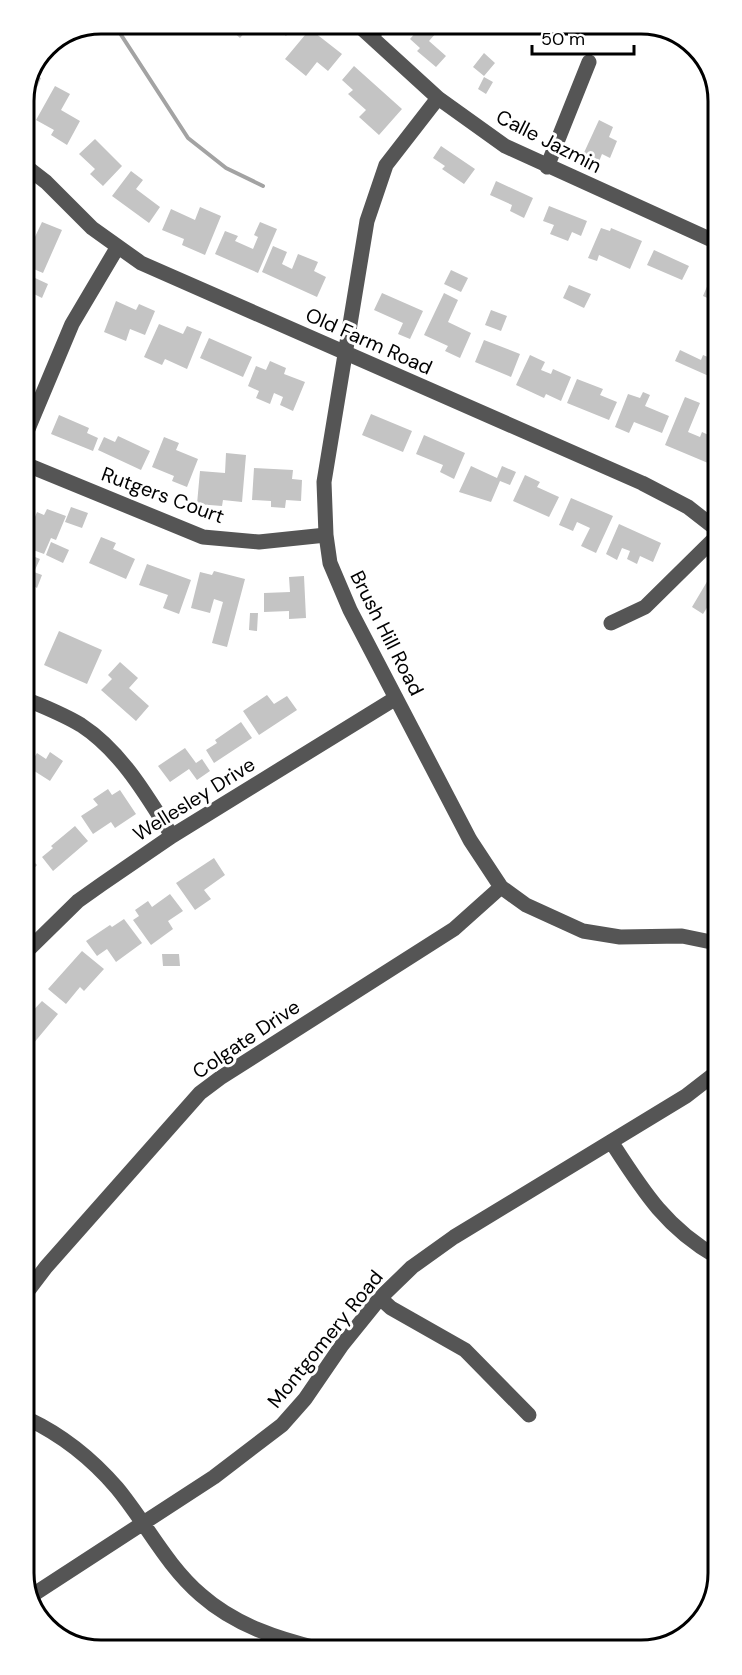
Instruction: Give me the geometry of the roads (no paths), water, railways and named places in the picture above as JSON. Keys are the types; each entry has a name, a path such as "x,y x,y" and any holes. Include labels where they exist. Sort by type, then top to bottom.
{"street":[{"name":"Calle Jazmin","path":"371,36 438,98 505,146 708,238"},
{"path":"547,167 589,62"},
{"name":"Brush Hill Road","path":"438,98 386,165 367,222 324,482 326,535 337,584 470,840 501,887 526,905 583,931 620,937 682,936 708,941"},
{"name":"Old Farm Road","path":"35,173 92,228 117,248 166,277 642,483 688,507 708,523"},
{"path":"35,413 72,324 117,248"},
{"name":"Rutgers Court","path":"35,468 203,537 258,542 326,535"},
{"path":"611,623 645,607 708,545"},
{"name":"Wellesley Drive","path":"34,945 78,902 172,836 396,698"},
{"path":"35,703 66,717 101,742 125,767 172,836"},
{"name":"Colgate Drive","path":"34,1283 200,1094 220,1078 454,929 501,887"},
{"name":"Montgomery Road","path":"37,1592 214,1478 282,1425 305,1399 342,1345 380,1298 412,1267 454,1237 687,1096 708,1079"},
{"path":"612,1143 657,1210 694,1244 708,1252"},
{"path":"380,1298 391,1308 465,1350 528,1415"},
{"path":"34,1423 75,1447 117,1489 174,1566 201,1595 222,1611 275,1638 285,1640"}],"waterway":[{"path":"121,34 188,138 226,168 263,186"}]}
